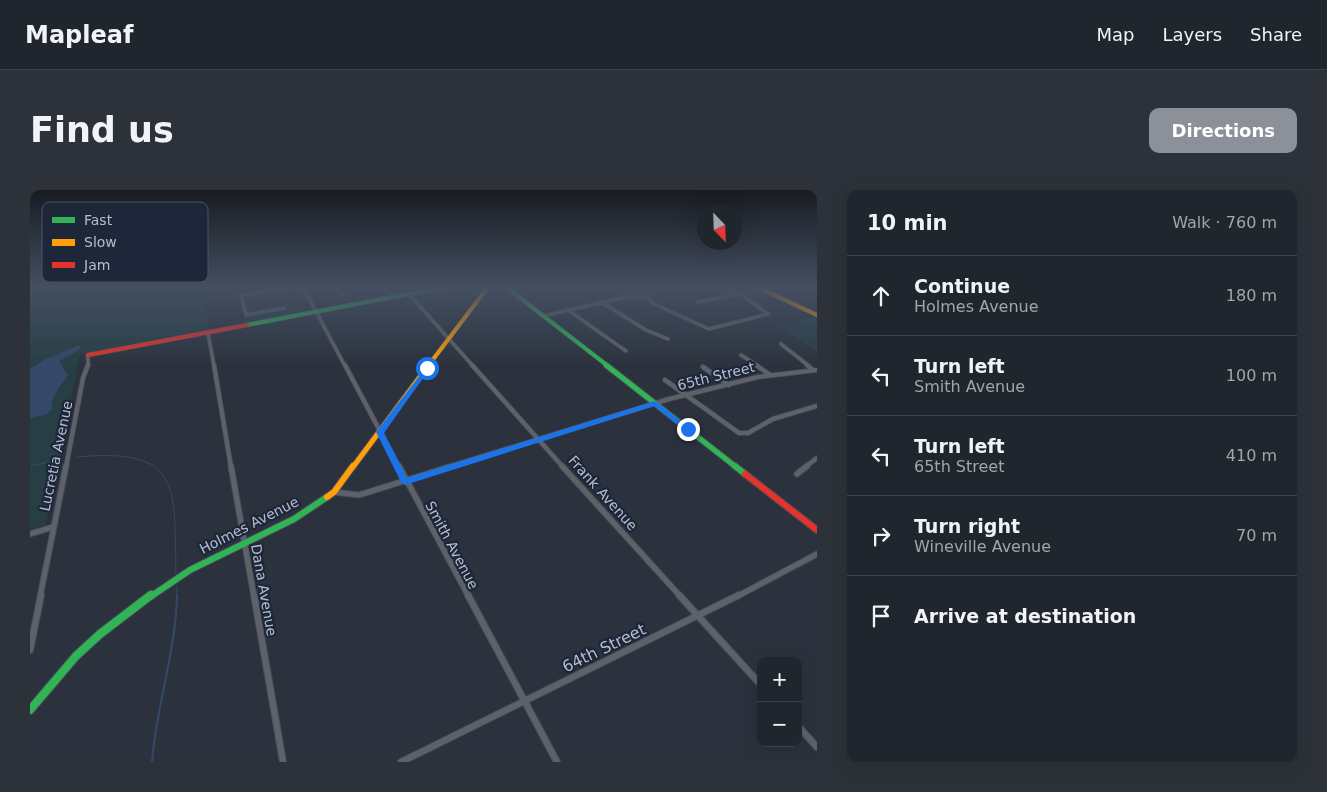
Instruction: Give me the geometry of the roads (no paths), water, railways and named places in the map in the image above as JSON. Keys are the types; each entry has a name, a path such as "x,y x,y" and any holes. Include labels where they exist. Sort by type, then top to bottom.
{"street":[{"path":"88,355 306,314"},
{"name":"Smith Avenue","path":"316,314 557,762"},
{"name":"Frank Avenue","path":"426,314 757,681"},
{"name":"Holmes Avenue","path":"30,710 76,656 100,634 164,586 190,570 294,519 334,492 467,314"},
{"path":"540,314 817,530"},
{"path":"543,316 553,314"},
{"path":"573,314 626,351"},
{"path":"620,314 646,330 668,339"},
{"path":"673,314 709,329 768,314"},
{"name":"Dana Avenue","path":"208,332 283,762"},
{"path":"781,344 815,370"},
{"name":"Lucretia Avenue","path":"30,650 83,378 88,367 88,355"},
{"path":"741,355 770,375"},
{"path":"703,367 729,385"},
{"name":"65th Street","path":"334,492 359,495 655,403 770,375 815,370"},
{"path":"665,380 739,433 748,433 773,419 817,406"},
{"path":"797,474 817,458"},
{"path":"30,534 53,527"},
{"name":"64th Street","path":"401,762 698,617 817,554"},
{"path":"802,730 817,747"}],"water":[{"path":"77,346 82,346 76,352 59,361 68,375 52,401 52,409 45,415 30,418 30,369 44,360"}],"waterway":[{"path":"77,457 112,456 137,459 154,467 166,479 172,496 175,517 176,573"},
{"path":"30,466 62,460"},
{"path":"177,586 177,595"},
{"path":"152,762 157,720 170,658 177,595"}]}
